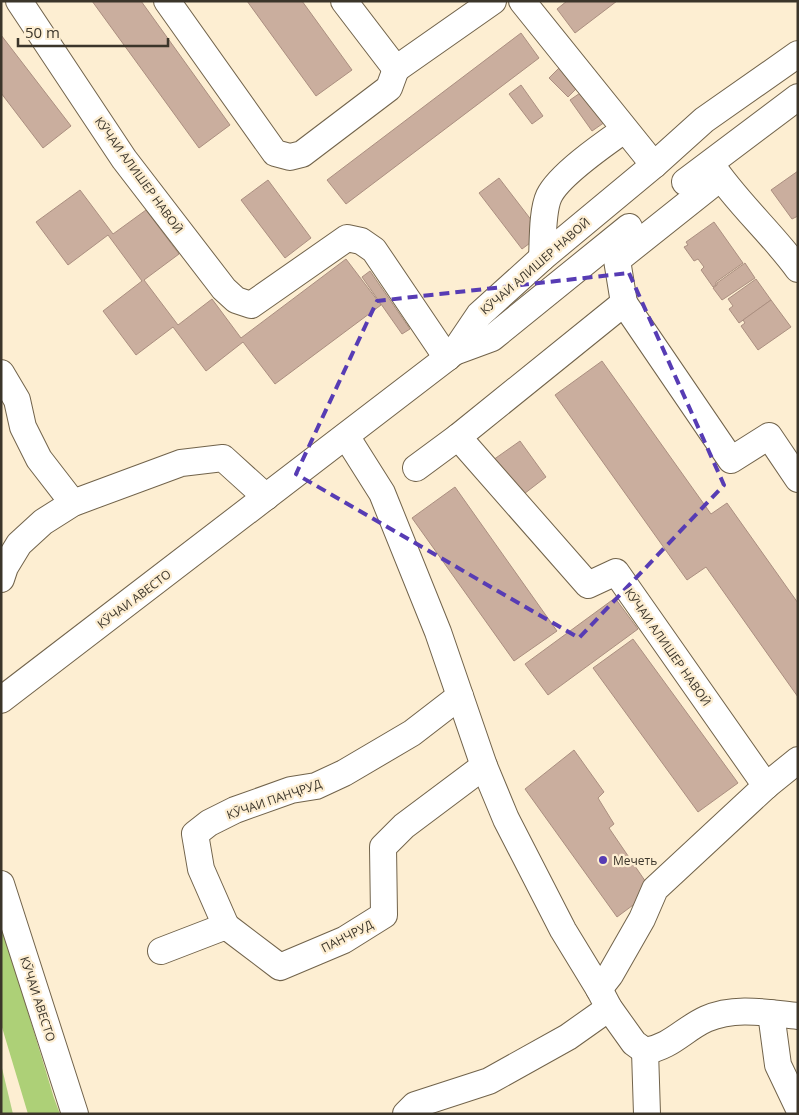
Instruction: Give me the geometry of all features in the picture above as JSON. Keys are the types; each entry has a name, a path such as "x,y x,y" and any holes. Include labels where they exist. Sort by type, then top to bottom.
{"street":[{"name":"КӮЧАИ АЛИШЕР НАВОӢ","path":"19,1 124,159 224,289 236,300 251,305 347,238 361,241 374,250 450,355 479,315 542,258 654,166 704,120 798,54"},
{"path":"167,1 275,153 290,157 302,154 389,88 396,70 494,1"},
{"path":"344,1 396,70"},
{"path":"522,1 654,166"},
{"path":"798,97 742,139 715,170 616,260 624,303 731,460 769,436 798,479"},
{"path":"721,107 742,139"},
{"path":"542,258 548,197 555,186 593,152 624,130"},
{"path":"450,355 492,338 715,170"},
{"path":"715,170 793,252"},
{"path":"416,468 458,437 624,303"},
{"name":"КӮЧАИ АВЕСТО","path":"1,700 450,355"},
{"path":"1,373 17,400 23,427 39,459 73,503"},
{"path":"346,436 382,493 438,632 484,766 506,819 563,930 604,999 634,1043 645,1051 658,1049 706,1019 741,1011 798,1016"},
{"name":"КӮЧАИ АЛИШЕР НАВОӢ","path":"458,437 588,585 616,572 766,786"},
{"path":"3,570 19,544 25,538 42,522 73,503 180,463 223,458 266,497"},
{"name":"КӮЧАИ ПАНҶРУД","path":"226,926 201,869 195,834 209,823 236,810 291,790 316,786 344,773 412,733 460,696"},
{"path":"406,1114 415,1105 489,1081 568,1037 604,999 610,976 642,920 655,889 766,786 798,760"},
{"name":"ПАНЧРУД","path":"226,926 280,967 344,940 384,916 383,847 404,826 484,766"},
{"name":"КӮЧАИ АВЕСТО","path":"1,884 75,1114"},
{"path":"161,951 226,926"},
{"path":"771,1013 778,1065 798,1107"},
{"path":"645,1051 646,1114"}],"highlighted area":[{"path":"629,273 724,485 579,638 296,474 377,301"}],"green space":[{"path":"1,923 60,1114 28,1114 1,1024"},
{"path":"1,1064 13,1114 1,1114"}],"building":[{"path":"92,1 141,1 230,125 199,148"},
{"path":"247,1 302,1 352,70 316,96"},
{"path":"567,1 617,1 575,33 557,9"},
{"path":"521,33 539,58 346,204 327,180"},
{"path":"1,35 71,126 43,148 1,93"},
{"path":"559,68 578,87 568,97 549,78"},
{"path":"521,85 543,116 532,124 509,94"},
{"path":"583,91 605,122 592,131 570,100"},
{"path":"798,171 798,216 792,219 771,190"},
{"path":"499,178 542,234 522,249 479,193"},
{"path":"268,180 311,238 285,258 241,200"},
{"path":"80,190 113,234 146,210 179,254 144,280 178,325 212,299 241,338 346,259 381,305 275,384 243,342 206,371 173,327 136,355 103,311 142,281 108,235 68,265 36,222"},
{"path":"714,222 743,263 716,282 716,285 713,287 701,270 704,267 698,259 694,261 684,247 688,245 686,242"},
{"path":"745,263 755,278 722,300 713,288"},
{"path":"370,271 410,329 402,334 362,277"},
{"path":"756,279 771,300 739,323 729,309 733,306 728,299"},
{"path":"771,300 791,327 758,350 741,326 745,323 743,320"},
{"path":"602,361 711,514 727,503 798,603 798,697 706,567 687,580 555,395"},
{"path":"520,441 546,477 520,497 493,460"},
{"path":"455,487 557,631 514,661 412,518"},
{"path":"615,598 638,629 548,695 525,664"},
{"path":"633,639 738,783 698,812 593,668"},
{"name":"Мечеть","path":"574,750 604,792 598,798 614,824 609,828 652,891 617,917 525,789"}],"place":[{"name":"Мечеть","path":"603,860"}]}
